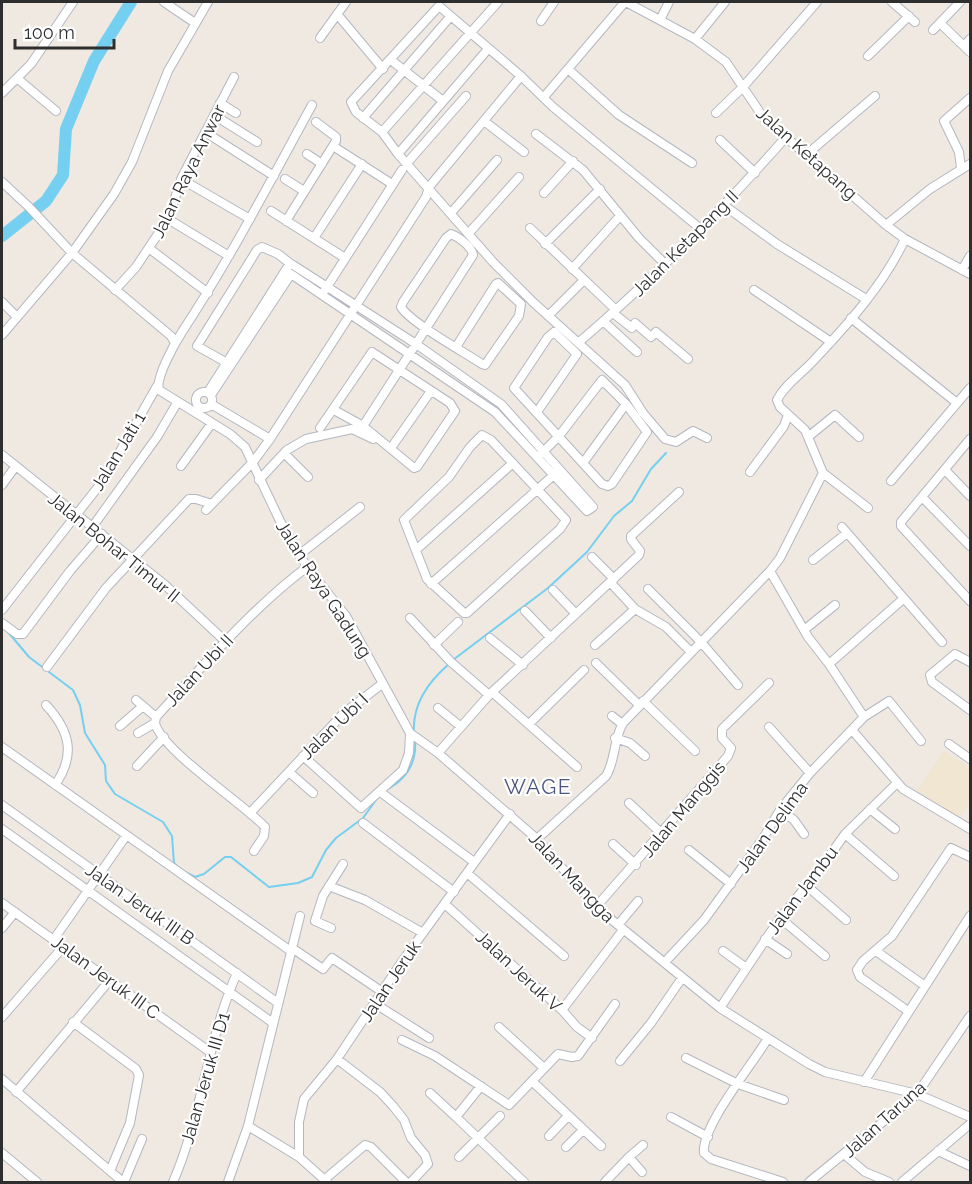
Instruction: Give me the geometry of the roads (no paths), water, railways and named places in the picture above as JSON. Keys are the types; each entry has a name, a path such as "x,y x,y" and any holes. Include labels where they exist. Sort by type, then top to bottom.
{"street":[{"path":"2,93 18,79 74,2"},
{"path":"164,2 195,23"},
{"path":"2,335 72,253 123,179 168,71 208,2"},
{"path":"320,38 346,2"},
{"path":"382,132 498,2"},
{"path":"541,21 554,2"},
{"path":"544,97 625,2"},
{"name":"Jalan Ketapang","path":"625,2 695,39 726,62 759,113 886,225 905,239 970,274"},
{"path":"660,20 669,2"},
{"path":"695,39 725,2"},
{"path":"716,113 743,87 817,2"},
{"path":"868,56 912,19 892,2"},
{"path":"933,30 960,2"},
{"path":"702,230 439,6 351,102 351,107 382,132 398,154 494,262 548,316 625,385 643,413 668,440 680,441 693,431 707,438"},
{"path":"337,14 383,69"},
{"path":"363,118 450,17"},
{"path":"940,23 970,52"},
{"path":"964,46 970,39"},
{"path":"398,154 488,49"},
{"path":"391,60 443,100"},
{"path":"568,69 620,115 692,163"},
{"path":"47,666 82,616 189,499 196,499 209,507 253,462 357,306 426,196 429,187 521,76"},
{"name":"Jalan Raya Anwar","path":"115,290 150,249 168,219 182,179 234,77"},
{"path":"18,79 56,111"},
{"path":"407,163 466,96"},
{"path":"806,155 875,96"},
{"path":"961,168 960,152 944,120 970,98"},
{"path":"220,104 236,113"},
{"path":"157,386 175,343 208,293 312,105"},
{"path":"214,115 257,142"},
{"path":"484,121 524,152"},
{"path":"286,221 333,146 336,137 316,122"},
{"path":"205,132 274,176"},
{"path":"537,134 573,161 666,265"},
{"name":"Jalan Ketapang II","path":"578,343 702,230 786,137"},
{"path":"720,140 755,173"},
{"path":"333,146 392,184"},
{"path":"307,154 322,164"},
{"path":"451,213 497,160"},
{"path":"544,193 573,161"},
{"path":"314,238 362,164"},
{"path":"886,225 930,189 970,164"},
{"path":"323,294 402,170"},
{"path":"469,233 519,177"},
{"path":"182,179 250,219"},
{"path":"285,180 304,191"},
{"path":"2,183 29,207 72,253 171,336 175,343"},
{"path":"545,244 600,189"},
{"path":"724,206 777,244 866,299"},
{"path":"271,211 345,258"},
{"path":"572,269 620,216"},
{"path":"168,219 229,256"},
{"path":"530,228 632,328 635,323 651,337 656,332 688,359"},
{"path":"363,426 410,354 416,344 427,327 474,254 451,234 446,238 401,307 406,314 427,327 456,347 487,364 522,309 519,300 498,283 496,284 456,347"},
{"path":"868,508 823,472 805,430 778,404 780,393 831,342 887,273 905,239"},
{"path":"228,363 197,346 257,250 262,247 270,249 416,344 501,404 587,511 592,509 592,506 557,472"},
{"path":"150,249 208,293"},
{"path":"962,270 970,256"},
{"path":"270,439 211,404 209,394 291,264"},
{"path":"259,316 290,274 323,294 495,412 541,454"},
{"path":"548,316 584,280"},
{"path":"754,290 831,342"},
{"path":"2,302 17,317"},
{"path":"851,318 957,404"},
{"path":"603,321 637,352"},
{"path":"537,412 577,354 554,332 514,386 537,412 559,436 602,484 608,486 644,440 647,430 602,380 559,436 541,454"},
{"path":"320,428 369,354 376,353 450,403 455,411 417,467 410,467 391,448 363,426 334,410"},
{"path":"453,383 459,374"},
{"name":"Jalan Raya Gadung","path":"157,386 162,393 177,403 199,411 245,447 259,480 299,555 346,616 412,735 438,753"},
{"name":"Jalan Jati 1","path":"2,610 77,515 125,447 157,386"},
{"path":"891,481 970,388"},
{"path":"391,448 431,391"},
{"path":"209,394 198,395 199,411 211,404"},
{"path":"93,526 157,437 177,403"},
{"path":"495,412 501,404"},
{"path":"583,463 626,404"},
{"path":"750,472 784,426 788,415"},
{"path":"808,437 835,415 859,437"},
{"path":"181,466 212,423"},
{"path":"259,480 284,453 306,439 352,429 381,444"},
{"path":"486,436 513,463 564,517 565,524 476,605 464,613 431,584 424,574 417,549 404,520 449,477 479,437 486,436"},
{"path":"969,596 901,526 901,522 970,439"},
{"path":"284,453 308,477"},
{"name":"Jalan Bohar Timur II","path":"2,455 165,585 225,641"},
{"path":"417,549 513,463"},
{"path":"2,485 15,467"},
{"path":"945,470 970,496"},
{"path":"431,584 557,472"},
{"path":"537,839 606,776 613,763 615,738 622,724 770,571 780,558 823,472"},
{"path":"438,753 491,694 639,555 640,551 631,536 679,492"},
{"path":"922,497 970,546"},
{"path":"299,555 360,507"},
{"path":"813,560 845,530 902,600 942,642"},
{"path":"2,623 17,634 23,634 70,571 102,534"},
{"path":"592,557 635,609 666,627 692,652"},
{"name":"Jalan Ubi II","path":"250,812 195,769 164,736 155,720 225,641 258,608 307,567"},
{"path":"770,571 804,630 864,717"},
{"path":"553,590 576,614"},
{"path":"648,590 701,642 738,685"},
{"path":"829,664 902,600"},
{"path":"804,630 835,605"},
{"path":"595,645 635,609"},
{"path":"525,611 551,638"},
{"path":"410,618 434,645 577,767"},
{"path":"434,645 459,622"},
{"path":"490,638 523,665"},
{"path":"970,662 956,654 930,675 932,682 970,710"},
{"path":"596,663 695,751"},
{"path":"529,724 584,670"},
{"name":"Jalan Manggis","path":"596,907 636,865 728,756 731,748 722,738 722,729 769,683"},
{"name":"Jalan Ubi I","path":"288,772 344,713 368,692 382,684"},
{"name":"Jalan Delima","path":"665,962 704,920 762,840 780,810 810,773 864,717 888,701 921,741"},
{"path":"120,726 140,703 155,720 138,733"},
{"path":"46,705 62,727 69,757 67,768 55,785"},
{"path":"438,708 460,726"},
{"path":"612,716 622,724"},
{"path":"769,728 810,773"},
{"path":"852,730 897,783 970,829"},
{"path":"303,756 361,808 403,770 412,735"},
{"path":"137,766 164,736"},
{"path":"615,738 630,743 645,756"},
{"path":"949,744 970,759"},
{"path":"2,747 126,836 292,950 323,969 332,958 381,991"},
{"name":"Jalan Mangga","path":"438,753 537,839 596,907 620,928 720,1008 768,1038"},
{"path":"254,851 264,836 265,827 250,812 288,772 312,793"},
{"name":"Jalan Jambu","path":"720,1008 745,967 780,918 845,834 897,783"},
{"path":"382,794 474,862"},
{"path":"629,803 662,834"},
{"name":"Jalan Jeruk III B","path":"2,805 278,1003"},
{"path":"870,808 895,829"},
{"path":"780,810 794,820 804,834"},
{"name":"Jalan Jeruk","path":"299,1157 301,1103 337,1059 381,991 423,933 446,906 474,862 510,814"},
{"path":"363,824 454,892"},
{"path":"2,829 273,1023"},
{"path":"845,834 894,876"},
{"path":"54,939 126,836"},
{"path":"613,844 636,865"},
{"path":"908,1011 858,974 863,961 876,951 906,918 951,848 970,857"},
{"path":"689,850 731,884"},
{"path":"331,928 315,921 329,886 343,864"},
{"path":"467,873 564,956"},
{"path":"329,886 365,900 423,933"},
{"path":"807,886 846,920"},
{"path":"562,1010 638,901"},
{"name":"Jalan Jeruk III C","path":"2,903 210,1052"},
{"name":"Jalan Jeruk V","path":"446,906 562,1010 577,1027 592,1038"},
{"path":"2,928 15,912"},
{"path":"228,1182 248,1126 300,916"},
{"path":"864,1082 970,916"},
{"path":"780,918 825,956"},
{"path":"765,939 788,954"},
{"path":"2,1017 63,947"},
{"path":"723,951 745,967"},
{"path":"876,951 925,986"},
{"name":"Jalan Jeruk III D1","path":"173,1182 184,1150 210,1052 237,973"},
{"path":"620,1061 651,1023 682,978"},
{"path":"16,1092 110,980"},
{"path":"374,1003 429,1038"},
{"path":"402,1040 482,1086 509,1105 558,1054 578,1056 615,1004"},
{"name":"Jalan Taruna","path":"808,1182 845,1155 917,1094 970,1016"},
{"path":"73,1022 136,1069 139,1075 130,1123 110,1172"},
{"path":"499,1027 544,1068"},
{"path":"783,1182 707,1157 703,1146 720,1109 768,1038 825,1072 917,1094 970,1118"},
{"path":"686,1058 738,1083 784,1100"},
{"path":"337,1059 380,1092 404,1120 411,1138 428,1161 420,1174 411,1182"},
{"path":"2,1079 123,1182 142,1139"},
{"path":"533,1082 602,1146"},
{"path":"456,1117 482,1086"},
{"path":"430,1093 524,1182"},
{"path":"459,1157 500,1116"},
{"path":"549,1136 568,1116"},
{"path":"671,1117 708,1137"},
{"path":"902,1182 970,1124"},
{"path":"248,1126 299,1157 326,1181 365,1145 371,1147 406,1182"},
{"path":"566,1147 583,1130"},
{"path":"605,1182 643,1145"},
{"path":"938,1151 970,1166"},
{"path":"2,1153 32,1181"},
{"path":"845,1155 866,1172 890,1182"},
{"path":"629,1157 642,1172"}],"waterway":[{"path":"2,236 46,201 63,175 66,129 94,61 131,2"},
{"path":"453,660 548,588 587,552 614,516 632,501 651,469 666,453"},
{"path":"8,632 29,657 73,690 80,705 85,733 105,765 106,781 115,794 163,822 172,836 174,863 178,867"},
{"path":"414,733 416,713 423,694 434,678 449,664"},
{"path":"386,790 400,781 409,769 414,755 415,739"},
{"path":"183,871 195,877 204,874 225,857 231,857 269,887 298,883 312,877 326,850 336,838 363,818 376,800"}],"district":[{"name":"WAGE","path":"538,786"}]}
